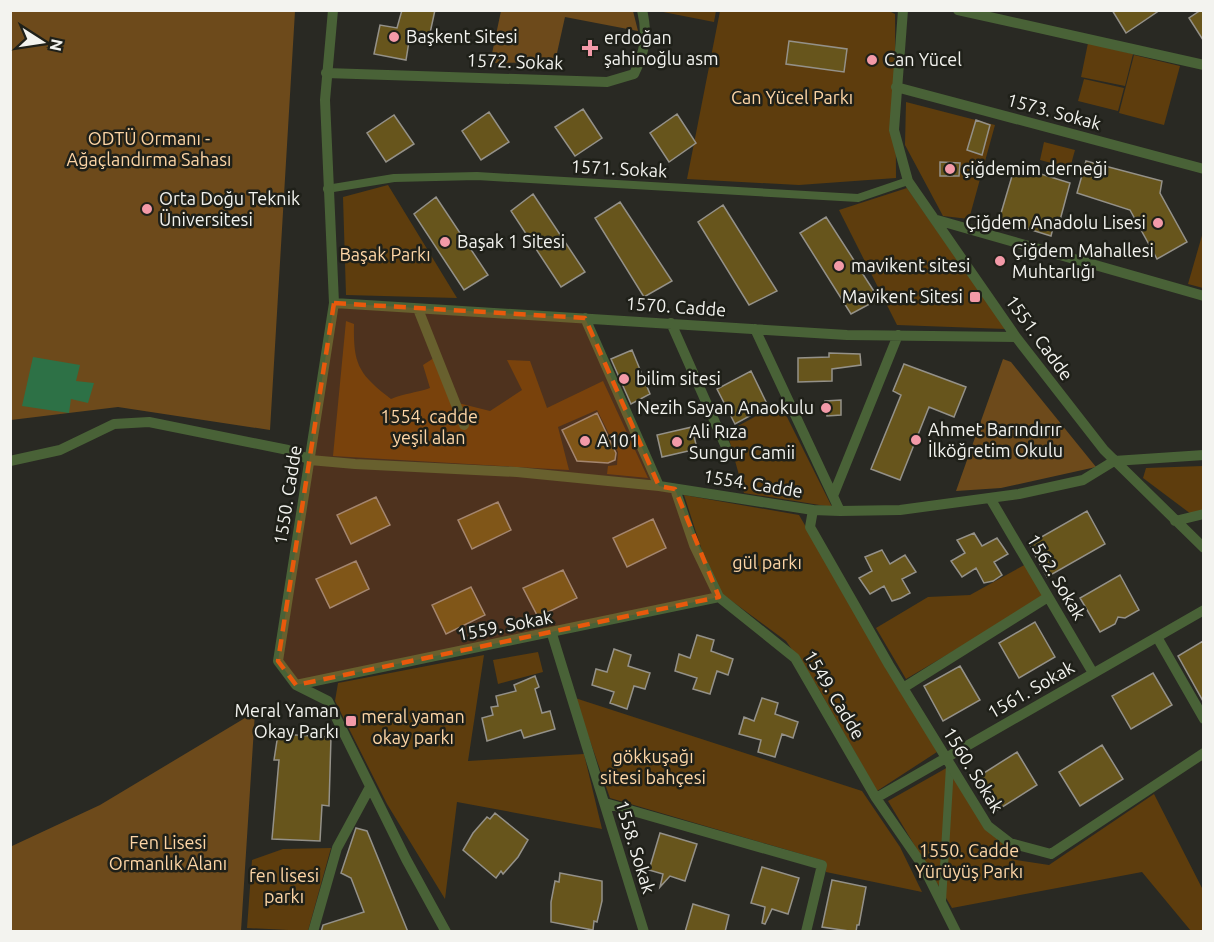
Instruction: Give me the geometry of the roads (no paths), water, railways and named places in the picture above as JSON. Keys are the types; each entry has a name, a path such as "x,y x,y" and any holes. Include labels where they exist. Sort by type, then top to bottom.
{"street":[{"name":"1550. Cadde","path":"333,10 326,73 327,189 334,303 278,661 296,685 328,701 446,932"},
{"name":"1572. Sokak","path":"326,73 607,81 634,74 645,53 646,29 642,10"},
{"path":"958,10 1203,65"},
{"name":"1551. Cadde","path":"901,12 894,130 908,181 1016,337 1114,461 1203,548"},
{"name":"1573. Sokak","path":"896,87 1203,169"},
{"name":"1571. Sokak","path":"327,189 394,178 477,176 858,198 908,181"},
{"path":"937,220 1203,296"},
{"name":"1570. Cadde","path":"334,303 755,329 1016,337"},
{"path":"418,309 464,425"},
{"path":"585,318 659,486"},
{"path":"671,323 726,447"},
{"path":"755,329 840,511"},
{"path":"833,496 898,335"},
{"name":"1554. Cadde","path":"10,461 60,450 114,424 149,422 288,450 310,459 355,464 518,472 659,486 813,510 840,511 900,510 990,498 1083,480 1114,461"},
{"path":"1114,461 1203,455"},
{"name":"1549. Cadde","path":"675,489 694,545 718,597 795,658 876,798 923,866 956,932"},
{"name":"1562. Sokak","path":"990,498 1093,674"},
{"name":"1560. Sokak","path":"813,510 810,527 903,688 988,826 1010,843 1051,854 1203,753"},
{"path":"1175,521 1203,514"},
{"name":"1559. Sokak","path":"296,685 552,634 718,597"},
{"path":"903,688 1048,597"},
{"name":"1561. Sokak","path":"876,798 948,762 1203,610"},
{"name":"1558. Sokak","path":"552,634 644,932"},
{"path":"1157,637 1203,719"},
{"path":"942,903 948,762"},
{"path":"313,932 337,848 370,787"},
{"path":"605,803 822,865 806,932"}],"place":[{"name":"Başkent Sitesi","path":"394,37"},
{"name":"erdoğan şahinoğlu asm","path":"590,48"},
{"name":"Can Yücel","path":"872,60"},
{"name":"çiğdemim derneği","path":"950,169"},
{"name":"Orta Doğu Teknik Üniversitesi","path":"147,209"},
{"name":"Çiğdem Anadolu Lisesi","path":"1158,223"},
{"name":"Başak 1 Sitesi","path":"445,242"},
{"name":"Çiğdem Mahallesi Muhtarlığı","path":"1000,261"},
{"name":"mavikent sitesi","path":"839,266"},
{"name":"Mavikent Sitesi","path":"975,297"},
{"name":"bilim sitesi","path":"624,379"},
{"name":"Nezih Sayan Anaokulu","path":"826,408"},
{"name":"Ahmet Barındırır İlköğretim Okulu","path":"916,440"},
{"name":"A101","path":"585,441"},
{"name":"Ali Rıza Sungur Camii","path":"677,442"},
{"name":"Meral Yaman Okay Parkı","path":"351,721"}],"park label":[{"name":"Can Yücel Parkı","path":"792,98"},
{"name":"ODTÜ Ormanı - Ağaçlandırma Sahası","path":"149,149"},
{"name":"Başak Parkı","path":"385,255"},
{"name":"1554. cadde yeşil alan","path":"429,427"},
{"name":"gül parkı","path":"767,563"},
{"name":"meral yaman okay parkı","path":"413,727"},
{"name":"gökkuşağı sitesi bahçesi","path":"653,768"},
{"name":"Fen Lisesi Ormanlık Alanı","path":"168,853"},
{"name":"1550. Cadde Yürüyüş Parkı","path":"969,861"},
{"name":"fen lisesi parkı","path":"284,886"}]}
